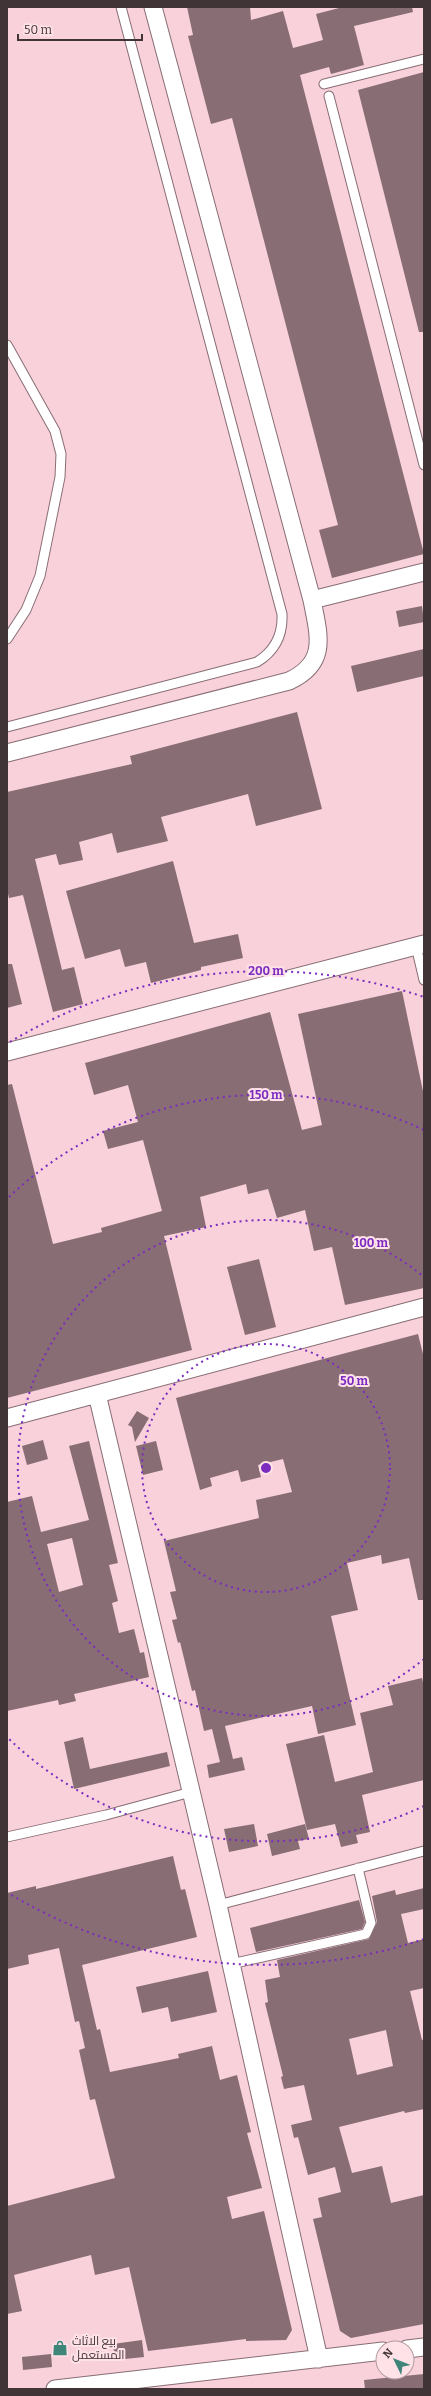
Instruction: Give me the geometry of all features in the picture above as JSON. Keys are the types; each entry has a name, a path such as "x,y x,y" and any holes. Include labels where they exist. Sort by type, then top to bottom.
{"street":[{"path":"7,753 289,681 300,676 310,667 316,656 319,644 312,600 153,7"},
{"path":"312,600 424,572"},
{"path":"7,1052 420,945"},
{"path":"7,1418 424,1307"},
{"path":"97,1394 218,1905 319,2359"},
{"path":"55,2389 375,2352"}],"lane":[{"path":"7,727 257,662 270,652 282,631 282,614 121,7"},
{"path":"324,84 424,59"},
{"path":"329,96 424,466"},
{"path":"7,345 55,431 59,443 61,465 40,576 26,610 7,639"},
{"path":"420,945 424,980"},
{"path":"7,1837 106,1815 191,1792"},
{"path":"218,1905 424,1850"},
{"path":"231,1964 366,1934 371,1923 358,1868"}],"shaded area":[{"path":"7,7 424,7 424,2389 7,2389"}],"building":[{"path":"187,7 250,7 251,20 283,11 293,48 323,40 316,14 343,7 412,7 413,12 354,26 364,65 331,74 329,67 300,75 424,554 332,578 319,530 338,525 232,118 211,124 188,36 193,35"},
{"path":"424,72 424,332 419,332 358,90"},
{"path":"422,606 424,622 399,627 396,611"},
{"path":"424,649 424,676 357,692 351,666"},
{"path":"297,712 322,809 256,826 248,794 161,817 168,841 117,853 112,833 79,842 83,860 59,865 56,854 35,859 62,970 74,967 83,1004 53,1012 23,895 9,898 7,889 7,792 132,764 130,756"},
{"path":"173,861 194,943 238,934 243,958 201,967 201,970 151,983 146,962 125,967 120,949 85,959 66,891"},
{"path":"7,964 12,964 22,1004 7,1008"},
{"path":"402,991 424,1096 424,1288 345,1305 332,1247 314,1251 305,1210 277,1218 268,1189 248,1194 246,1184 200,1197 206,1227 164,1236 192,1350 7,1398 7,1085 12,1084 53,1244 102,1232 101,1228 162,1211 143,1140 108,1149 103,1131 138,1122 128,1085 94,1095 85,1063 270,1012 302,1130 322,1125 298,1014"},
{"path":"259,1259 276,1327 245,1335 227,1267"},
{"path":"418,1334 424,1358 424,1600 418,1600 409,1558 382,1564 381,1555 347,1563 358,1610 331,1616 356,1725 318,1734 312,1706 225,1726 233,1759 242,1757 245,1770 209,1778 207,1765 220,1762 212,1729 204,1731 195,1690 192,1691 180,1642 178,1643 172,1620 177,1619 170,1592 176,1591 164,1541 259,1518 256,1500 292,1492 283,1459 258,1465 261,1477 241,1482 238,1470 210,1478 212,1486 200,1490 176,1398"},
{"path":"137,1411 149,1418 135,1442 132,1427 128,1425"},
{"path":"43,1440 48,1459 27,1465 22,1446"},
{"path":"89,1441 118,1563 109,1565 118,1601 112,1603 119,1633 134,1629 140,1653 144,1652 149,1677 74,1694 76,1701 59,1705 58,1700 7,1711 7,1502 32,1496 41,1532 89,1520 69,1446","holes":["72,1538 83,1585 59,1592 47,1544"]},
{"path":"156,1441 163,1470 143,1475 136,1446"},
{"path":"422,1678 424,1687 424,1780 362,1795 370,1832 356,1835 358,1843 341,1847 335,1824 307,1830 286,1744 324,1735 335,1782 373,1772 360,1713 393,1705 388,1686"},
{"path":"83,1737 90,1769 167,1752 170,1766 74,1789 64,1742"},
{"path":"254,1824 258,1846 229,1852 224,1829"},
{"path":"305,1824 309,1839 298,1841 300,1849 272,1856 267,1834"},
{"path":"173,1856 181,1890 185,1889 197,1937 82,1965 97,2030 100,2029 110,2072 179,2058 178,2054 212,2046 220,2080 237,2075 251,2132 247,2133 262,2188 227,2197 232,2219 264,2211 292,2330 286,2340 246,2341 246,2339 148,2351 129,2267 95,2275 91,2255 14,2275 22,2311 7,2314 7,2206 115,2178 95,2099 90,2100 79,2050 85,2048 79,2021 75,2022 59,1948 28,1955 29,1964 7,1969 7,1893 36,1886 36,1889"},
{"path":"424,1888 424,1909 401,1914 408,1943 424,1939 424,1988 410,1991 422,2040 424,2039 424,2109 405,2113 404,2111 339,2127 352,2173 382,2166 391,2203 424,2195 424,2324 351,2338 340,2331 313,2219 322,2217 318,2198 341,2192 335,2167 308,2175 298,2137 294,2138 291,2125 312,2120 304,2085 284,2089 281,2077 283,2076 265,2003 268,2002 265,1980 280,1977 277,1960 369,1939 377,1922 372,1896 395,1890 396,1895","holes":["386,2030 393,2066 357,2075 349,2039"]},
{"path":"359,1900 365,1922 362,1929 256,1952 250,1928"},
{"path":"208,1971 217,2012 171,2022 168,2007 142,2013 136,1987"},
{"path":"142,2340 144,2357 115,2360 113,2344"},
{"path":"51,2354 52,2367 23,2370 22,2357"},
{"path":"424,2374 424,2389 365,2389 364,2380 415,2380 415,2375"}],"place":[{"name":"بيع الاثاث المستعمل","path":"60,2348"}]}
